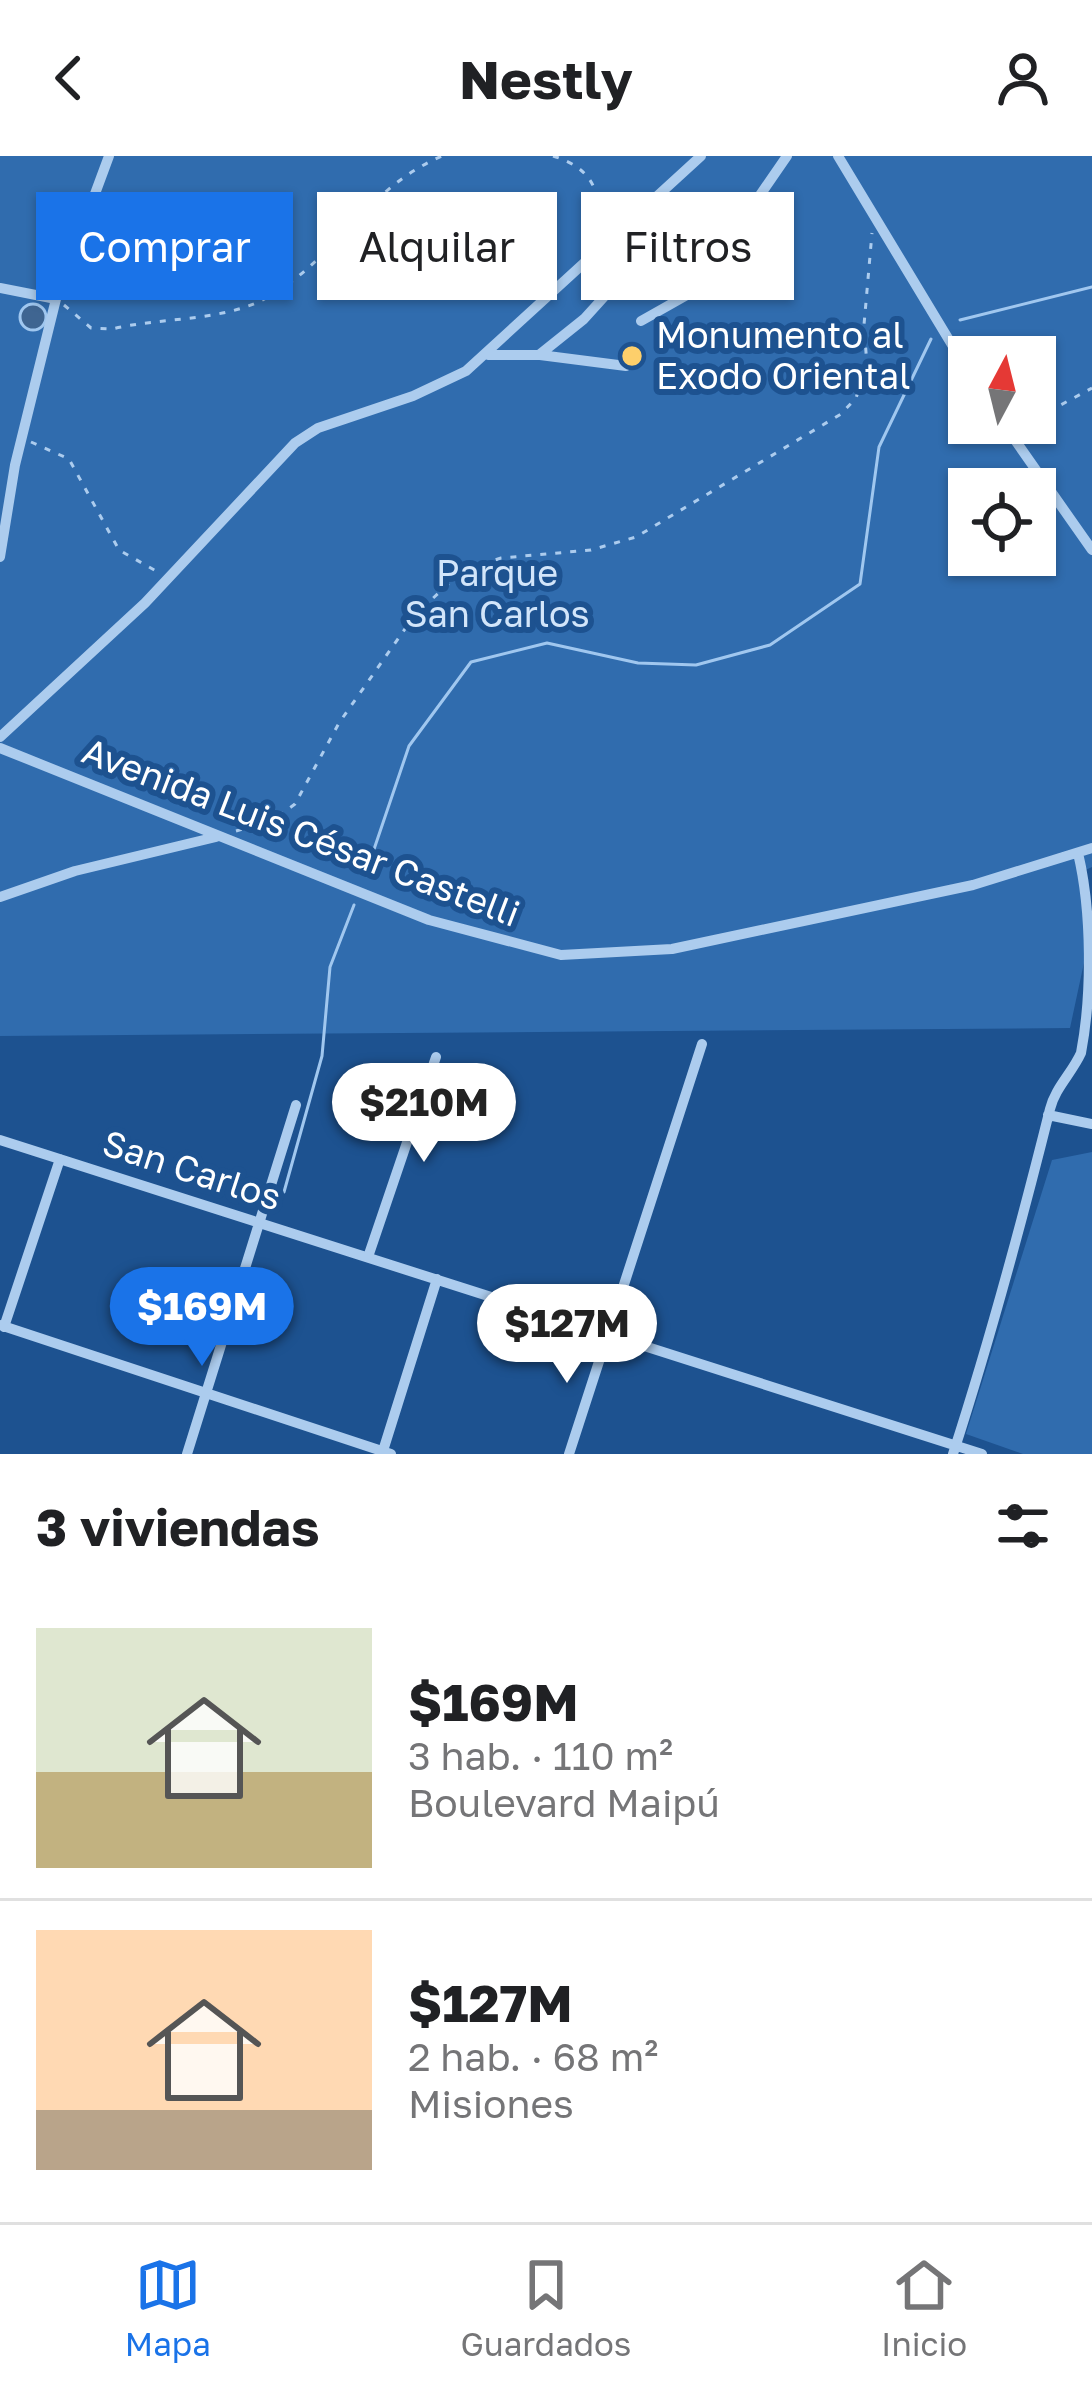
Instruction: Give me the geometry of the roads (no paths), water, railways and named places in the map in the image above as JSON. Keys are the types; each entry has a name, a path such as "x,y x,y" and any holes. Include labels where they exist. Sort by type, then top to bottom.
{"street":[{"path":"96,192 109,156"},
{"path":"466,371 701,156"},
{"path":"640,321 687,295 705,275 788,156"},
{"path":"838,156 948,338"},
{"path":"539,355 584,319 622,277 668,187"},
{"path":"0,288 36,295"},
{"path":"0,557 56,300"},
{"path":"0,737 168,578 295,443 337,421 413,396 488,355 539,355 626,366"},
{"path":"1018,444 1092,550"},
{"name":"Avenida Luis César Castelli","path":"0,748 429,920 561,955 672,949 973,885 1092,848"},
{"path":"0,898 75,871 218,837"},
{"path":"955,1450 1030,1203 1048,1115 1087,1029 1092,909 1078,854"},
{"path":"569,1454 701,1044"},
{"path":"368,1257 436,1057"},
{"path":"187,1454 296,1105"},
{"path":"1048,1115 1092,1124"},
{"name":"San Carlos","path":"0,1140 609,1332 955,1450 982,1454"},
{"path":"60,1159 2,1326 386,1453 437,1280"}],"waterway":[{"path":"960,320 1092,287"},
{"path":"368,867 409,746 471,662 547,643 638,663 696,665 770,645 860,584 879,447 931,339"},
{"path":"284,1192 322,1056 330,967 354,905"}],"place":[{"name":"Monumento al Exodo Oriental","path":"632,356"}],"park label":[{"name":"Parque San Carlos","path":"497,594"}]}
